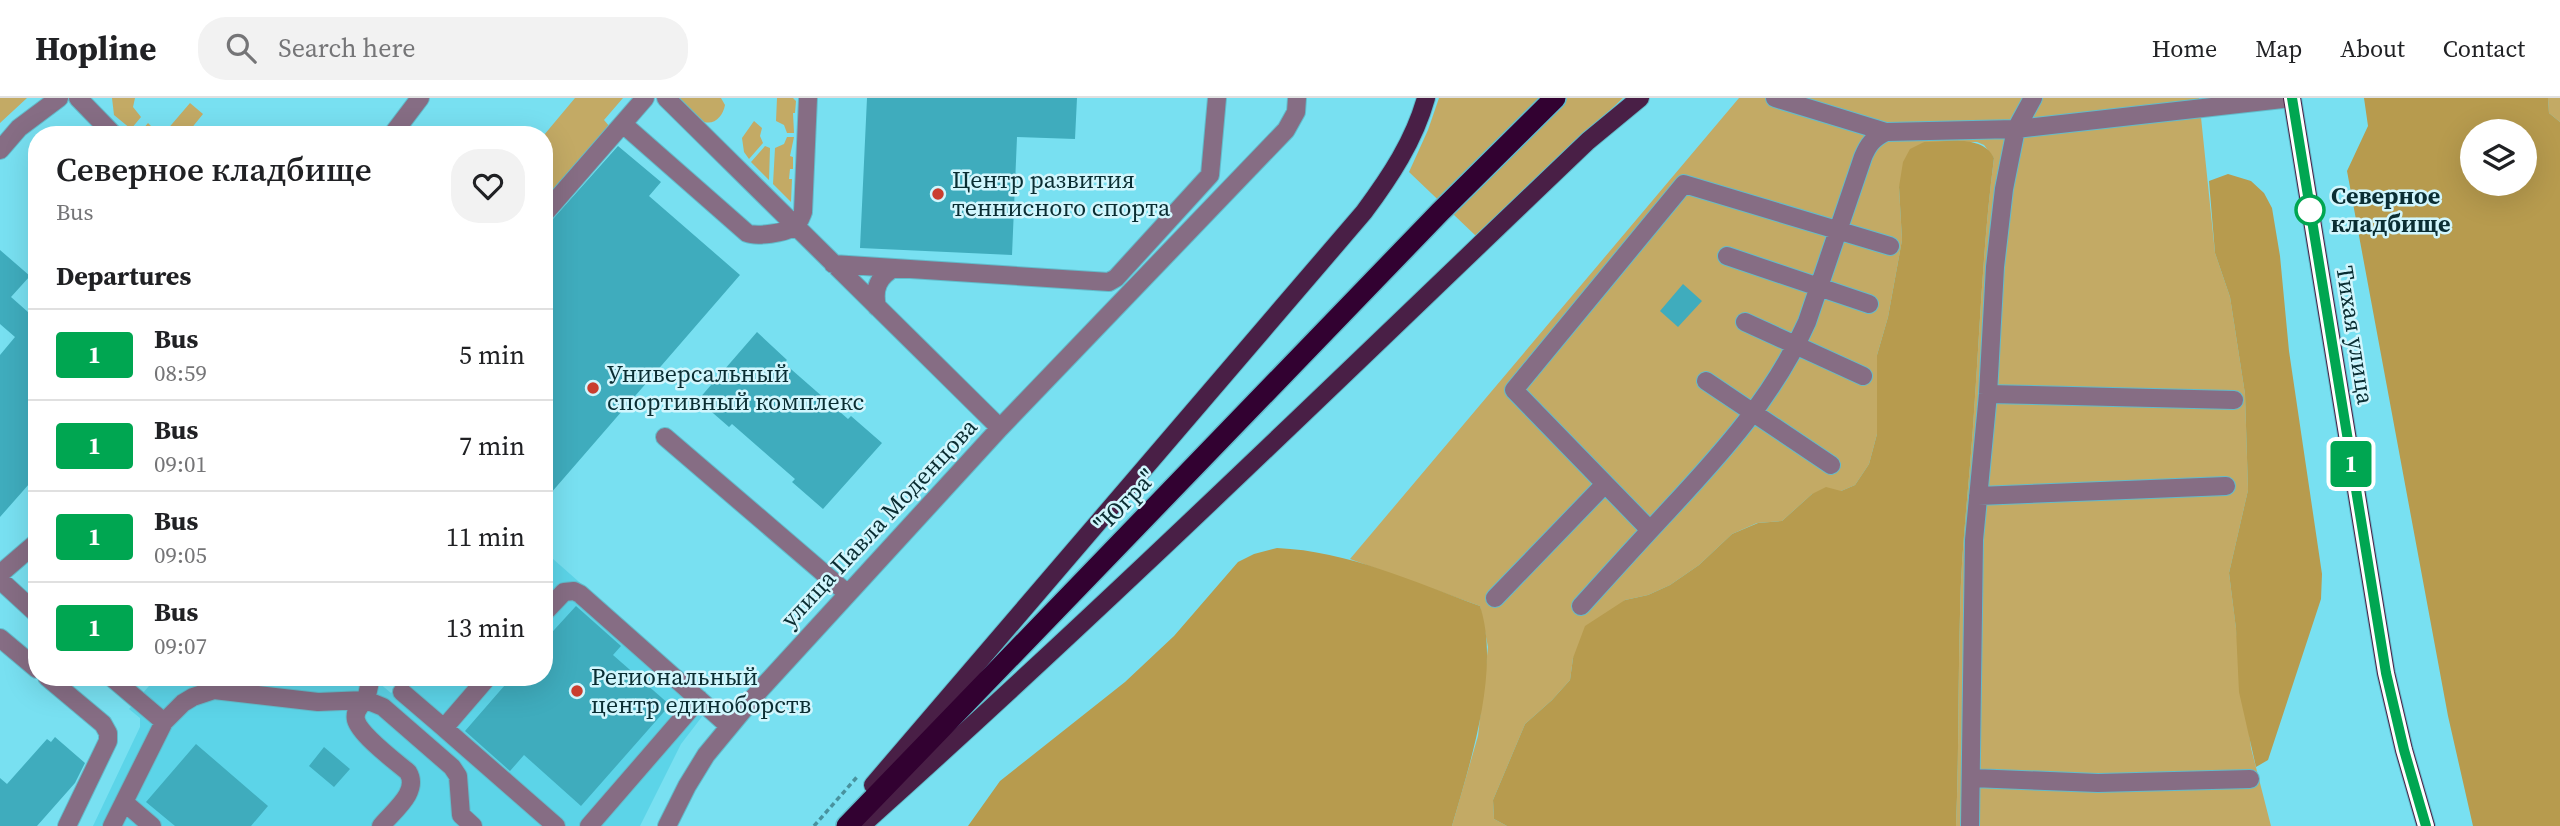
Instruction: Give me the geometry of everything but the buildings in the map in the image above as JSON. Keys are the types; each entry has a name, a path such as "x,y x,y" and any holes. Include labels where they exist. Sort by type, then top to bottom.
{"highway":[{"name":"\"Югра\"","path":"847,826 1440,212 1555,98"}],"main road":[{"path":"838,826 1364,212 1388,180 1408,145 1426,98"},
{"path":"860,826 960,737 1189,522 1578,151 1640,98"},
{"name":"Тихая улица","path":"2292,98 2386,673 2426,826"}],"street":[{"path":"0,150 19,128 59,98"},
{"path":"78,98 105,126"},
{"path":"400,126 420,98"},
{"path":"553,204 645,98"},
{"name":"улица Павла Моденцова","path":"666,98 1000,428 729,726 687,786 667,826"},
{"path":"623,124 747,233 762,235 795,227 803,212 808,98"},
{"path":"833,264 1109,282 1116,278 1210,175 1217,98"},
{"path":"1000,428 1286,130 1296,112 1297,98"},
{"path":"1775,98 1886,132 2016,129 2292,98"},
{"path":"1970,826 1974,540 1988,394 1994,267 2004,189 2016,129 2033,98"},
{"path":"1581,606 1726,449 1754,413 1796,346 1820,289 1868,145 1886,132"},
{"path":"1650,530 1514,390 1684,184 1890,246"},
{"path":"1727,256 1869,304"},
{"path":"877,307 875,291 878,284 887,272 894,268"},
{"path":"1745,323 1863,376"},
{"path":"1706,381 1832,465"},
{"path":"1988,394 2234,400"},
{"path":"665,438 848,594"},
{"path":"1495,598 1605,484"},
{"path":"1979,496 2225,486"},
{"path":"0,574 28,550"},
{"path":"0,580 28,606"},
{"path":"553,604 564,592 574,591 729,726"},
{"path":"0,638 28,661"},
{"path":"58,686 103,724 108,733 108,741 67,826"},
{"path":"122,686 164,722"},
{"path":"336,701 357,692 362,686"},
{"path":"362,731 356,722 356,715 366,700 368,686"},
{"path":"444,728 480,686"},
{"path":"112,826 164,722 183,703 214,690 318,702 366,700 383,707 452,767 458,776 461,815 473,826"},
{"path":"402,692 556,826"},
{"path":"589,826 699,699"},
{"path":"318,702 362,731 408,772 413,780 411,790 381,826"},
{"path":"871,826 960,737"},
{"path":"1972,778 2098,783 2250,779"},
{"path":"124,802 152,826"}],"shaded area":[{"path":"0,98 27,98 0,123"},
{"path":"112,98 135,98 133,107 141,117 134,126 127,126 114,115"},
{"path":"575,98 623,98 604,120 610,127 553,193 552,126"},
{"path":"678,98 721,98 725,105 718,119 704,122"},
{"path":"777,98 793,98 796,101 793,113 794,133 787,133 784,125 776,121"},
{"path":"1439,98 1623,98 1476,236 1409,172"},
{"path":"1739,98 2199,98 2215,253 2230,297 2245,394 2248,490 2229,573 2251,748 2271,826 1956,826 1962,563 1984,253 1994,158 1984,145 1977,142 1924,142 1899,187 1902,240 1888,317 1877,355 1877,434 1869,464 1855,485 1841,491 1812,494 1782,521 1757,523 1732,534 1699,565 1670,585 1648,595 1625,600 1573,658 1570,680 1525,724 1493,800 1494,819 1507,826 1452,826 1478,736 1488,647 1480,606 1350,559"},
{"path":"2364,98 2548,98 2549,113 2560,122 2560,826 2473,826 2448,716 2347,171 2368,126"},
{"path":"2548,98 2560,98 2560,122 2549,113"},
{"path":"190,103 203,114 193,126 170,126"},
{"path":"754,121 762,128 760,136 763,143 749,159 744,152 742,138"},
{"path":"787,137 794,137 790,156 793,157 793,169 790,169 789,179 792,179 791,202 773,184 775,148 784,144"},
{"path":"1924,142 1973,142 1989,150 1994,158 1984,253 1962,563 1956,826 1507,826 1494,819 1493,800 1525,724 1570,680 1573,658 1585,626 1625,600 1648,595 1670,585 1699,565 1732,534 1758,523 1782,521 1812,494 1826,487 1841,491 1855,485 1869,464 1877,434 1877,355 1888,317 1902,240 1899,187 1903,162 1910,149"},
{"path":"765,146 770,148 769,180 751,162"},
{"path":"2228,174 2251,181 2264,193 2272,208 2280,256 2289,351 2322,574 2321,599 2268,760 2256,767 2239,692 2236,629 2229,573 2248,490 2245,394 2230,297 2215,253 2209,181"},
{"path":"1277,548 1303,550 1355,561 1480,606 1486,631 1485,687 1474,746 1452,826 968,826 1000,781 1125,682 1174,636 1238,562 1254,554"},
{"path":"553,559 714,701 681,744 640,826 93,826 140,727 140,718 129,709 149,686 383,686 391,693 397,686 553,686"}],"bus line":[{"name":"1","path":"2292,98 2386,673 2426,826"}],"place":[{"name":"Центр развития теннисного спорта","path":"938,194"},
{"name":"Северное кладбище","path":"2310,210"},
{"name":"Универсальный спортивный комплекс","path":"593,388"},
{"name":"Региональный центр единоборств","path":"577,691"}]}
